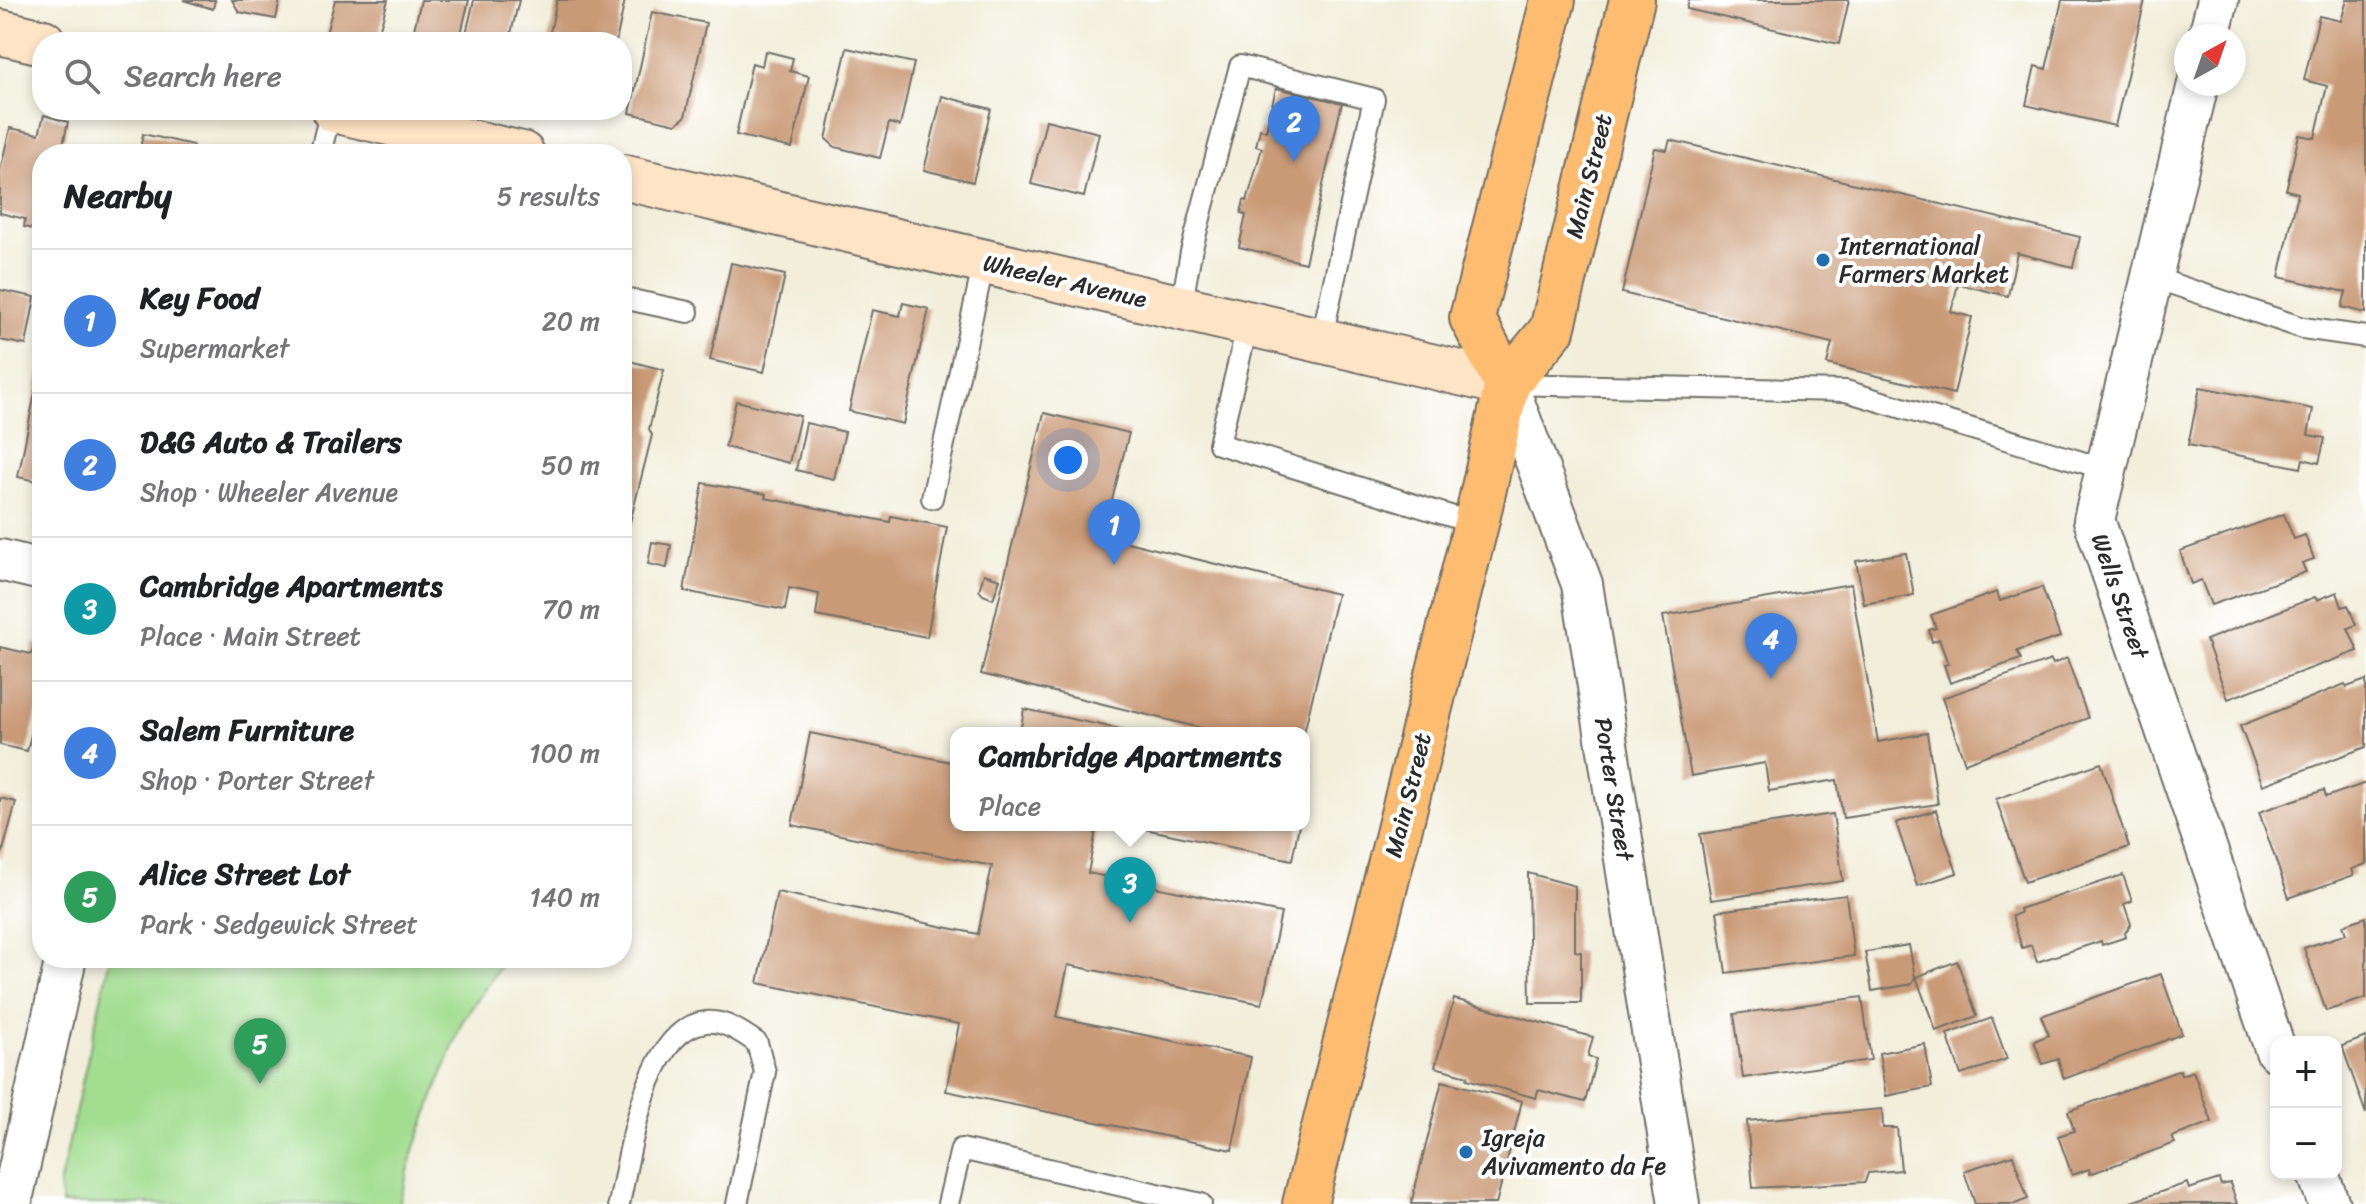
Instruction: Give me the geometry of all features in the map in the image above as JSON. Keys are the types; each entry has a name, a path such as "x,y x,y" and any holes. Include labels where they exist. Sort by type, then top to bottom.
{"main road":[{"name":"Main Street","path":"1305,1204 1476,524 1507,384 1552,330 1632,0"},
{"path":"1507,384 1472,318 1545,2"}],"street":[{"path":"2212,24 2218,0"},
{"path":"0,32 32,39"},
{"name":"Wells Street","path":"2195,96 2094,520 2271,1036"},
{"path":"375,120 479,144"},
{"name":"Wheeler Avenue","path":"632,179 1507,384"},
{"name":"Porter Street","path":"1507,384 1582,584 1679,1204"},
{"path":"0,560 32,568"},
{"path":"11,1204 64,968"},
{"path":"2320,1180 2329,1204"}],"lane":[{"path":"1181,308 1191,252 1240,66 1374,99 1321,341"},
{"path":"323,144 329,120"},
{"path":"932,498 984,262"},
{"path":"2152,277 2303,328 2366,337"},
{"path":"632,300 688,312"},
{"path":"1248,323 1219,444 1476,524"},
{"path":"1507,384 1846,391 2105,469"},
{"path":"619,1204 646,1088 665,1051 683,1029 708,1021 737,1029 757,1043 765,1072 737,1204"},
{"path":"948,1204 961,1149 1196,1204"}],"green space":[{"path":"108,968 499,968 462,1022 415,1147 399,1204 62,1204 59,1186"}],"building":[{"path":"183,0 215,0 213,9"},
{"path":"232,0 280,0 276,19 239,12"},
{"path":"335,0 388,0 379,32 327,32"},
{"path":"421,0 469,0 461,32 413,32"},
{"path":"474,0 519,0 511,32 466,32"},
{"path":"557,0 625,0 618,32 550,32"},
{"path":"1689,0 1849,0 1839,44 1687,9"},
{"path":"2062,0 2145,0 2115,126 2026,105 2035,66 2046,69"},
{"path":"2347,0 2366,0 2366,313 2342,307 2346,292 2279,277 2298,193 2286,190 2299,135 2315,138 2327,86 2304,80 2319,16 2341,21"},
{"path":"652,12 706,23 685,117 676,124 632,113"},
{"path":"847,48 914,63 900,126 889,123 880,158 835,147 826,139"},
{"path":"765,51 793,58 790,71 809,76 792,148 736,135 752,63 762,66"},
{"path":"1276,88 1342,103 1305,263 1239,247 1246,215 1241,213 1244,200 1247,201 1262,148 1256,146 1260,129 1266,131"},
{"path":"942,96 991,109 973,182 924,170"},
{"path":"43,120 68,122 63,144 32,144 32,229 24,227 25,219 0,213 0,171 10,128 39,134"},
{"path":"1046,120 1099,133 1084,197 1031,184"},
{"path":"143,134 188,144 141,144"},
{"name":"International Farmers Market","path":"1670,140 2080,237 2073,267 2017,253 2008,296 1958,284 1951,312 1972,317 1954,394 1827,364 1832,343 1622,293 1655,148 1667,150"},
{"path":"731,263 785,275 764,372 710,360"},
{"path":"0,290 32,296 26,345 0,340"},
{"path":"903,303 929,309 903,424 849,411 872,310 900,316"},
{"path":"632,362 664,370 649,429 652,435 632,514"},
{"path":"2200,387 2313,409 2308,435 2325,438 2319,463 2303,459 2301,468 2188,445"},
{"path":"736,401 800,416 789,463 725,447"},
{"path":"32,408 32,480 18,477"},
{"path":"1044,413 1129,433 1103,536 1337,594 1305,727 1197,727 981,674"},
{"path":"806,423 845,432 834,479 796,470"},
{"path":"703,483 890,522 891,516 947,527 927,637 816,616 819,594 789,588 785,610 684,591"},
{"path":"2284,514 2294,539 2305,535 2314,559 2302,563 2306,572 2211,605 2201,580 2191,584 2180,551"},
{"path":"652,542 671,545 667,568 648,564"},
{"path":"1906,553 1914,595 1864,604 1856,561"},
{"path":"984,574 1000,579 993,599 979,590"},
{"path":"1851,584 1878,742 1927,733 1938,804 1843,818 1837,780 1769,791 1765,763 1691,776 1663,616"},
{"path":"2042,587 2060,637 2017,651 2021,659 1950,683 1944,665 1948,664 1939,639 1932,642 1929,630 1936,628 1931,615 1997,592 2000,601"},
{"path":"2337,592 2342,607 2348,605 2356,625 2348,628 2358,651 2228,699 2206,640 2315,597 2317,600"},
{"path":"0,647 31,654 32,651 32,731 27,751 0,745"},
{"path":"2067,658 2088,718 1965,763 1942,698 2051,660 2053,664"},
{"path":"2366,680 2366,747 2263,785 2240,726 2345,684 2347,687"},
{"path":"1024,709 1110,727 1021,727"},
{"path":"810,733 950,762 950,831 1096,831 1088,873 1281,913 1262,1004 1068,965 1057,1017 1251,1057 1232,1150 946,1091 959,1024 758,983 777,892 978,934 992,866 792,825"},
{"path":"2101,763 2129,847 2025,882 1996,799"},
{"path":"2366,783 2366,864 2352,869 2354,875 2289,898 2259,812 2324,790 2326,797"},
{"path":"0,798 16,802 1,858 0,858"},
{"path":"1936,810 1957,873 1917,886 1896,823"},
{"path":"1833,814 1843,881 1711,900 1700,834"},
{"path":"1154,831 1298,831 1292,860"},
{"path":"1528,873 1575,886 1575,951 1581,952 1581,1003 1530,1003"},
{"path":"2123,875 2132,901 2124,904 2131,924 2126,937 2102,945 2101,941 2037,962 2031,945 2022,948 2012,916 2020,913 2019,909"},
{"path":"1846,895 1854,956 1726,973 1717,911"},
{"path":"2366,917 2366,998 2326,1011 2304,948 2346,934 2343,925"},
{"path":"1909,945 1915,977 1912,984 1872,991 1865,952"},
{"path":"1957,961 1977,1016 1936,1031 1916,977"},
{"path":"2161,974 2182,1034 2064,1079 2058,1059 2043,1064 2034,1041 2049,1035 2041,1016"},
{"path":"1862,997 1871,1060 1743,1078 1734,1014"},
{"path":"1454,999 1593,1037 1588,1056 1596,1059 1585,1102 1538,1090 1536,1098 1435,1067"},
{"path":"1992,1018 2007,1059 1961,1075 1947,1034"},
{"path":"2366,1037 2366,1114 2342,1046"},
{"path":"1925,1044 1932,1087 1886,1096 1879,1053"},
{"path":"2180,1070 2181,1075 2193,1071 2212,1122 2172,1137 2175,1143 2090,1174 2089,1169 2072,1175 2058,1136 2074,1131 2068,1111"},
{"name":"Igreja Avivamento da Fe","path":"1442,1081 1522,1101 1496,1204 1411,1204"},
{"path":"1882,1109 1883,1128 1897,1128 1901,1170 1868,1173 1865,1182 1753,1188 1747,1121"},
{"path":"2013,1155 2028,1199 2015,1204 1975,1204 1964,1171"},
{"path":"2219,1179 2221,1185 2230,1183 2237,1204 2125,1204 2187,1183 2189,1189"}],"place":[{"name":"D&G Auto & Trailers","path":"1294,162"},
{"name":"International Farmers Market","path":"1823,260"},
{"name":"Key Food","path":"1114,565"},
{"name":"Salem Furniture","path":"1771,679"},
{"name":"Cambridge Apartments","path":"1130,923"},
{"name":"Alice Street Lot","path":"260,1084"},
{"name":"Igreja Avivamento da Fe","path":"1466,1152"}]}
